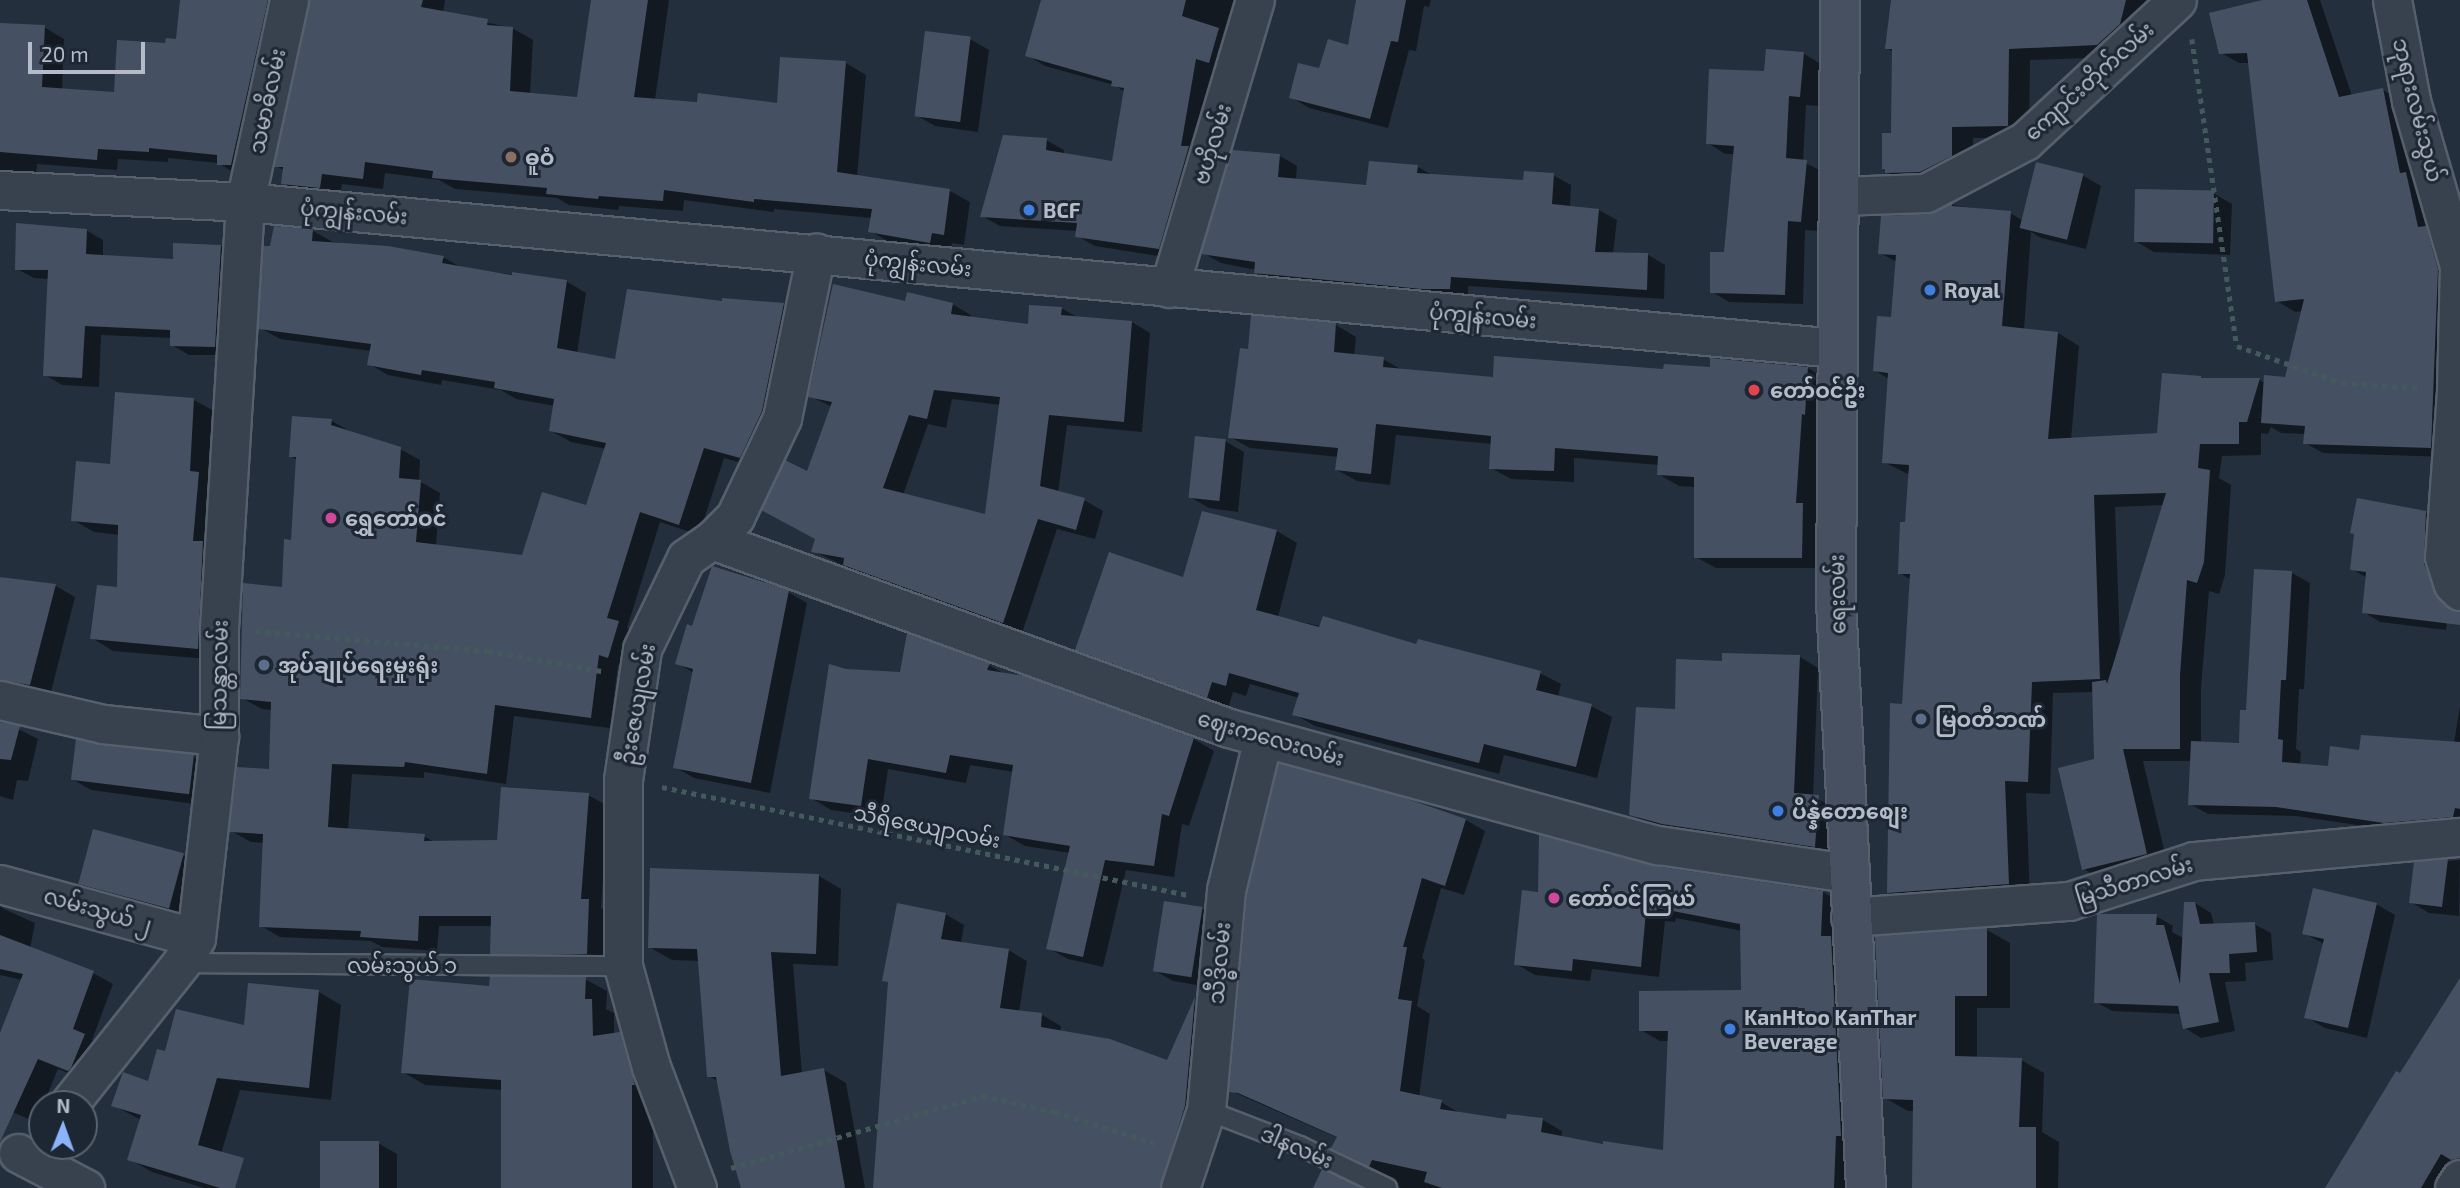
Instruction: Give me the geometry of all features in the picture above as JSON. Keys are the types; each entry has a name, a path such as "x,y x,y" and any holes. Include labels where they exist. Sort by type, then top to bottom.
{"street":[{"name":"သမာဓိလမ်း","path":"245,202 289,0"},
{"name":"ဗဟိုလမ်း","path":"1169,288 1255,0"},
{"name":"ရေးလမ်း","path":"1840,0 1836,601 1850,917 1866,1188"},
{"name":"ဘုရားလမ်းသွယ်","path":"2392,0 2412,101 2459,266 2456,391 2444,557 2453,584 2460,591"},
{"name":"ကျောင်းတိုက်လမ်း","path":"1838,196 1926,193 2025,141 2183,14"},
{"name":"ပုံကျွန်းလမ်း","path":"0,190 245,202 1836,348"},
{"name":"မြသန္တာလမ်း","path":"188,951 219,736 219,628 245,202"},
{"name":"ဦးဇေယျလမ်း","path":"695,1184 650,1067 623,966 623,780 642,649 686,558 712,540 735,517 782,418 816,253"},
{"name":"ဈေးကလေးလမ်း","path":"712,540 1228,728 1658,845 1848,873"},
{"path":"0,700 103,724 219,736"},
{"name":"သီဒ္ဓိလမ်း","path":"1186,1171 1206,1110 1225,902 1263,738"},
{"name":"မြသီတာလမ်း","path":"1850,917 2069,901 2194,861 2460,837"},
{"name":"လမ်းသွယ် ၂","path":"0,884 188,951"},
{"path":"80,1090 188,951"},
{"path":"20,1152 85,1188"},
{"path":"2454,1188 2460,1179"}],"lane":[{"name":"လမ်းသွယ် ၁","path":"188,951 623,966"},
{"name":"ဒါနလမ်း","path":"1206,1110 1300,1146 1387,1188"}],"path":[{"path":"2183,14 2237,346 2342,383 2456,391"},
{"path":"219,628 488,651 638,678"},
{"name":"သီရိဇေယျာလမ်း","path":"623,780 1225,902"},
{"path":"695,1184 982,1096 1055,1112 1186,1171"}],"building":[{"path":"180,0 268,0 231,165 217,165 217,155 149,148 149,152 98,149 97,160 0,152 0,23 45,25 42,87 114,92 117,40 165,43 166,38 176,39"},
{"path":"309,0 423,0 421,7 488,19 487,25 513,27 510,91 577,97 591,0 648,0 634,97 697,102 698,93 777,103 780,57 846,61 837,172 950,189 944,235 932,233 930,243 868,232 872,209 754,199 754,202 664,190 663,201 599,196 598,199 546,194 547,188 432,178 433,171 365,162 363,179 322,174 320,188 281,184 283,167 274,167"},
{"path":"1041,0 1186,0 1182,16 1219,28 1209,63 1196,59 1181,146 1189,146 1159,249 1075,237 1077,223 980,217 1003,135 1047,138 1046,150 1112,161 1124,88 1111,86 1112,81 1025,56"},
{"path":"1356,0 1406,0 1398,42 1391,41 1370,119 1289,98 1298,63 1319,68 1328,39 1348,45"},
{"path":"1891,0 2126,0 2120,24 2097,45 2009,49 2008,126 1952,127 1952,156 1920,172 1885,173 1885,169 1882,169 1882,133 1891,133 1892,49 1885,49"},
{"path":"2262,0 2307,0 2339,97 2383,88 2400,173 2406,172 2418,227 2426,226 2438,269 2431,448 2303,444 2305,426 2261,423 2264,375 2285,377 2304,299 2275,302 2247,53 2219,54 2209,13"},
{"path":"925,31 971,37 960,122 915,116"},
{"path":"1766,49 1804,52 1800,97 1789,96 1786,158 1807,160 1801,222 1788,221 1785,295 1710,293 1710,252 1724,252 1734,146 1706,144 1709,69 1764,71"},
{"path":"1232,150 1280,154 1278,177 1366,185 1369,161 1418,165 1417,173 1523,180 1524,171 1554,173 1552,204 1599,209 1595,252 1648,253 1647,290 1451,277 1450,289 1422,289 1254,273 1255,262 1201,254"},
{"path":"2036,162 2084,174 2067,240 2020,228"},
{"path":"2135,189 2214,190 2213,243 2134,242"},
{"path":"1952,203 1952,206 2011,211 2002,326 2058,332 2048,439 2157,433 2162,373 2201,378 2260,378 2247,422 2239,422 2239,444 2200,444 2198,468 2210,470 2204,562 2197,583 2187,580 2180,675 2180,749 2123,749 2147,854 2082,870 2058,768 2094,759 2092,682 2106,680 2107,684 2166,493 2094,495 2100,679 2032,682 2028,782 2005,781 2009,884 1887,893 1890,703 1902,704 1910,574 1898,574 1900,522 1905,522 1909,465 1882,463 1888,373 1873,371 1877,316 1891,317 1896,255 1878,254 1881,216 1927,214"},
{"path":"16,223 87,229 86,254 173,259 173,243 221,245 215,347 170,346 170,330 85,326 82,378 43,376 48,270 15,270"},
{"path":"274,226 313,229 312,241 388,246 444,256 442,263 512,275 512,272 567,280 557,348 615,359 627,289 722,301 722,298 784,303 762,411 740,458 704,448 679,525 640,512 607,618 619,621 608,658 599,655 591,718 495,705 487,774 405,762 404,767 332,764 328,827 425,834 424,841 497,840 501,787 589,793 581,899 589,899 587,954 490,954 491,916 419,916 418,941 360,937 361,931 259,927 263,834 229,832 237,767 269,769 271,702 240,699 243,583 282,587 284,539 291,540 296,457 289,457 292,416 332,419 331,425 401,447 399,478 421,480 416,542 522,555 542,492 586,505 606,443 549,431 554,399 494,388 495,382 422,370 421,375 367,365 371,344 258,329 263,246 270,246"},
{"path":"833,284 905,301 907,292 953,303 951,314 1028,324 1029,305 1062,307 1061,315 1132,321 1124,422 1049,415 1040,486 1085,498 1076,530 1038,519 1003,623 843,565 844,558 811,552 815,539 761,510 785,460 807,471 832,402 808,397","holes":["934,390 1000,397 985,514 883,488 909,415 927,419"]},
{"path":"1251,315 1336,323 1334,352 1384,357 1383,367 1493,377 1494,356 1663,369 1664,364 1710,367 1710,358 1808,367 1796,503 1803,503 1802,558 1694,558 1694,477 1657,475 1658,456 1555,448 1554,471 1489,469 1491,436 1376,424 1371,474 1335,470 1338,448 1228,438 1240,348 1248,349"},
{"path":"115,392 194,398 190,471 199,472 193,541 203,541 198,649 90,639 97,585 117,587 118,525 71,521 76,461 110,464"},
{"path":"1195,436 1226,439 1219,501 1189,498"},
{"path":"2357,498 2426,511 2424,564 2438,598 2446,606 2460,611 2460,625 2362,613 2366,572 2350,570 2354,534 2350,533"},
{"path":"1202,511 1277,530 1256,610 1319,627 1323,616 1416,644 1418,639 1541,671 1536,690 1592,704 1576,767 1484,744 1479,763 1292,715 1299,693 1229,673 1226,686 1212,682 1207,698 1075,650 1109,552 1183,577"},
{"path":"712,566 789,590 751,783 673,768 693,669 675,664 687,624 692,626"},
{"path":"2254,569 2292,571 2286,680 2281,680 2278,739 2283,740 2282,762 2328,766 2330,746 2359,750 2361,735 2460,742 2460,809 2455,808 2453,817 2384,823 2276,807 2188,805 2191,741 2239,743 2240,710 2246,710"},
{"path":"0,577 56,584 30,685 0,680"},
{"path":"907,633 990,663 987,670 1025,676 1194,738 1169,816 1162,814 1154,866 1105,860 1083,957 1046,949 1070,846 1003,835 1013,765 950,755 946,773 868,759 861,806 809,799 829,664 846,669 900,672"},
{"path":"1722,653 1800,655 1794,793 1819,795 1815,847 1662,824 1629,815 1636,707 1675,709 1676,659 1722,661"},
{"path":"0,722 20,726 11,760 0,759"},
{"path":"76,739 194,754 189,794 71,780"},
{"path":"1278,763 1399,796 1466,819 1445,886 1422,878 1403,947 1407,947 1398,999 1412,1001 1400,1091 1442,1100 1440,1109 1506,1119 1507,1114 1543,1118 1541,1132 1603,1144 1603,1141 1663,1150 1668,1031 1639,1031 1639,991 1741,990 1740,924 1657,908 1656,913 1646,911 1641,967 1573,959 1572,971 1514,965 1522,890 1538,892 1539,834 1655,866 1823,891 1821,936 1831,936 1841,1136 1836,1136 1834,1188 1442,1188 1424,1182 1427,1172 1372,1160 1369,1167 1331,1148 1337,1137 1238,1093 1229,1092 1247,893"},
{"path":"93,829 184,853 169,908 78,884"},
{"path":"2448,859 2442,907 2409,903 2414,862"},
{"path":"650,868 819,874 816,954 771,952 781,1076 824,1068 845,1188 741,1188 730,1151 716,1077 707,1077 697,949 648,948"},
{"path":"2313,888 2377,903 2348,1028 2304,1018 2324,939 2302,934"},
{"path":"1164,901 1203,907 1191,977 1153,971"},
{"path":"2184,902 2195,902 2200,924 2255,922 2257,952 2229,954 2230,973 2209,973 2219,1022 2183,1029 2178,1006 2094,1003 2097,914 2157,914 2156,925 2164,925 2180,984"},
{"path":"897,903 946,913 941,939 1009,949 1000,1008 1042,1013 1041,1027 1110,1039 1167,1060 1195,997 1185,1106 1160,1188 873,1188 888,982 882,981"},
{"path":"1987,928 1987,996 1955,996 1955,1056 2022,1058 2019,1127 2036,1127 2036,1188 1912,1188 1913,1100 1883,1099 1875,936"},
{"path":"0,935 94,971 73,1029 85,1034 71,1068 68,1071 38,1059 0,1142 0,1033 23,974 0,969"},
{"path":"490,976 586,977 585,999 592,999 593,1036 620,1032 635,1085 632,1085 632,1188 501,1188 501,1080 401,1073 410,979 489,986"},
{"path":"2460,978 2460,1158 2451,1160 2441,1154 2421,1188 2325,1188 2396,1071 2400,1073"},
{"path":"248,983 319,990 309,1088 217,1078 198,1145 244,1158 235,1188 220,1188 127,1160 141,1115 111,1106 123,1072 148,1081 157,1049 165,1051 176,1009 244,1025"},
{"path":"320,1141 379,1141 379,1188 320,1188"},
{"path":"1322,1169 1360,1187 1313,1188"}],"place":[{"name":"ဓူဝံ","path":"511,157"},
{"name":"BCF","path":"1029,210"},
{"name":"Royal","path":"1930,290"},
{"name":"တော်ဝင်ဦး","path":"1754,390"},
{"name":"ရွှေတော်ဝင်","path":"331,518"},
{"name":"အုပ်ချုပ်ရေးမှုးရုံး","path":"264,665"},
{"name":"မြဝတီဘဏ်","path":"1921,719"},
{"name":"ပိန္နဲတောစျေး","path":"1778,811"},
{"name":"တော်ဝင်ကြယ်","path":"1554,898"},
{"name":"KanHtoo KanThar Beverage","path":"1730,1029"}]}
